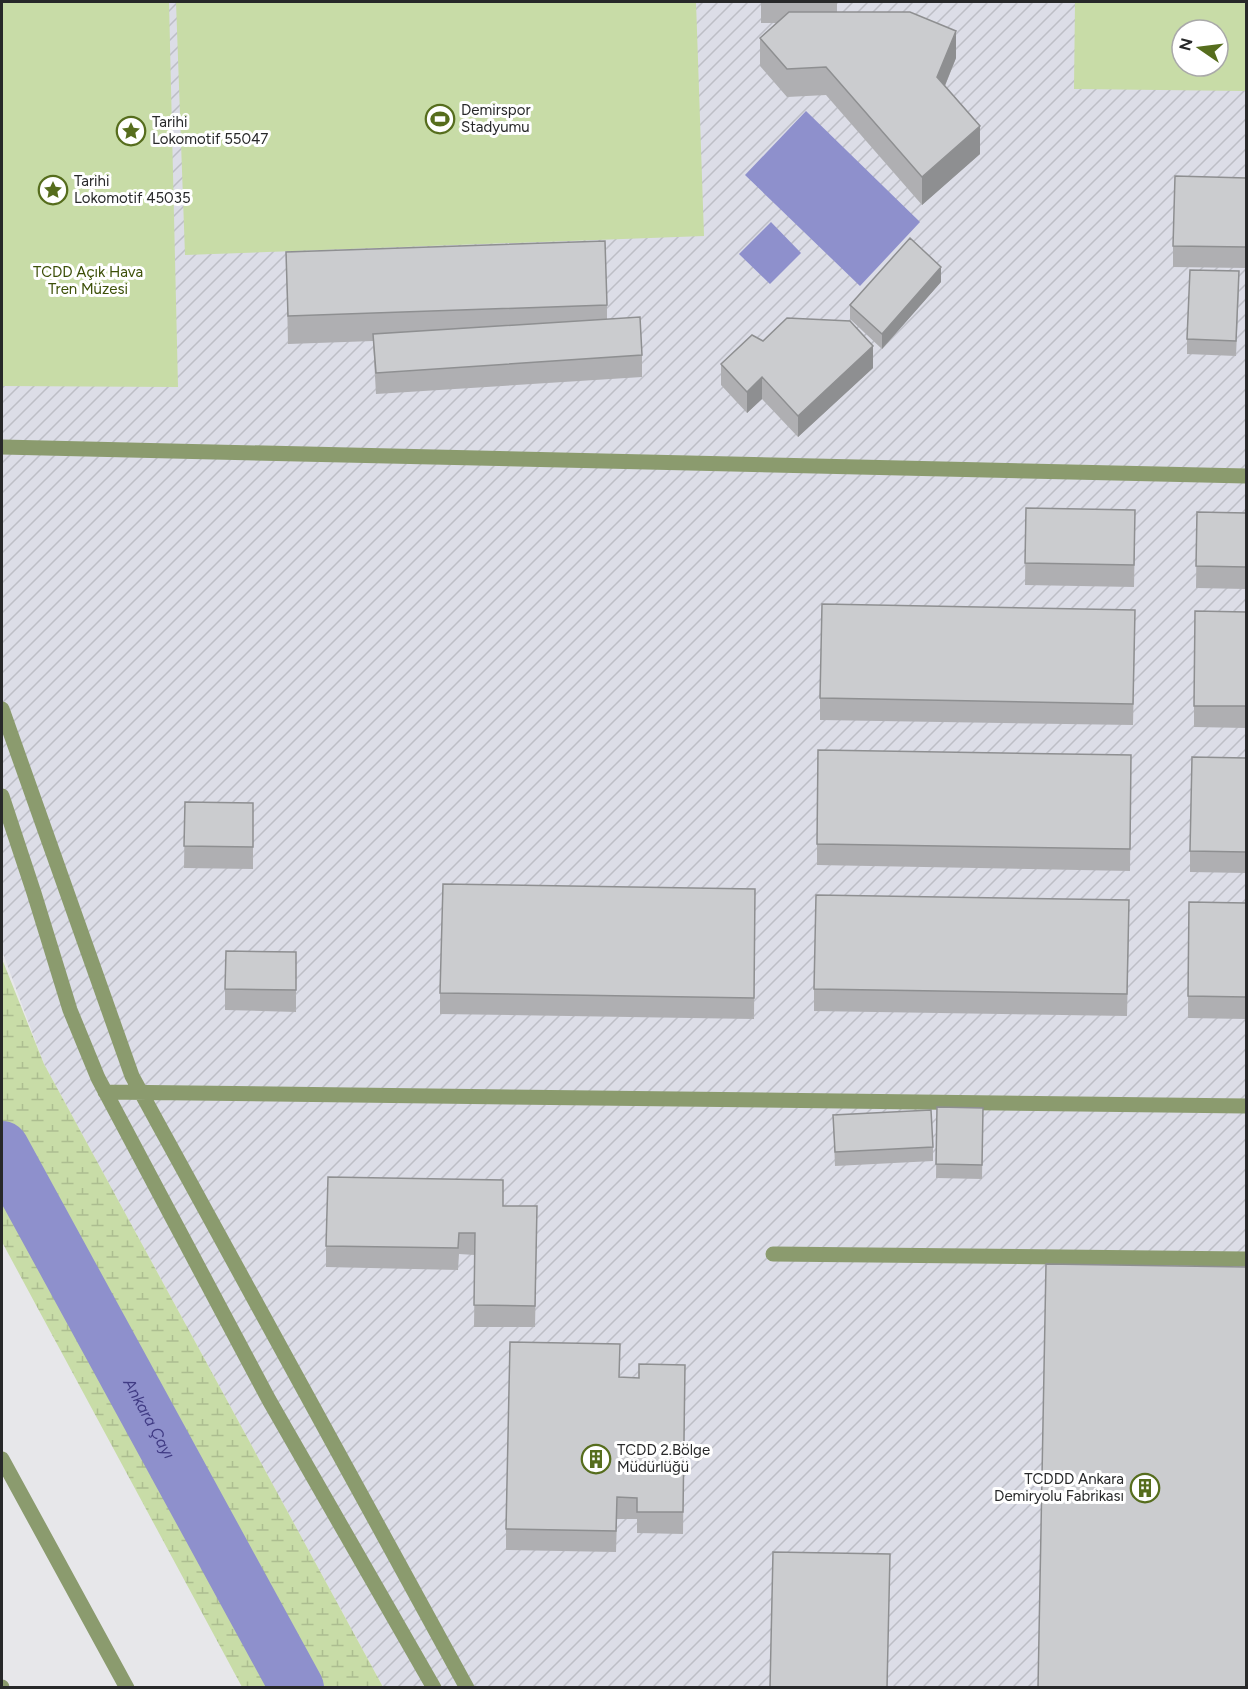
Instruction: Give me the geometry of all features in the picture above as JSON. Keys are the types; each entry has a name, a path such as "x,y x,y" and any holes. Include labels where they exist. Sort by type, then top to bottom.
{"street":[{"path":"2,447 1246,476"},
{"path":"2,709 128,1065 467,1688"},
{"path":"2,796 70,1010 105,1092 269,1400 434,1688"},
{"path":"105,1092 1246,1106"},
{"path":"773,1254 1246,1258"},
{"path":"2,1459 127,1688"}],"shaded area":[{"path":"2,2 1246,2 1246,1687 383,1687 44,1064 2,951"}],"green space":[{"name":"TCDD Açık Hava Tren Müzesi","path":"2,2 169,2 178,387 2,386"},
{"name":"Demirspor Stadyumu","path":"176,2 696,2 704,236 185,255"},
{"path":"1075,2 1246,2 1246,91 1074,89"},
{"path":"2,959 44,1064 383,1687 242,1687 2,1242"}],"water":[{"path":"806,111 920,222 860,286 745,175"},
{"path":"771,222 801,253 770,284 739,254"}],"building":[{"path":"789,12 910,12 956,31 937,77 980,126 922,177 826,67 787,69 760,38"},
{"path":"1175,176 1246,178 1246,247 1173,246"},
{"path":"910,238 941,267 882,334 850,305"},
{"path":"605,241 607,305 288,316 286,252"},
{"path":"1190,270 1239,271 1236,341 1187,339"},
{"path":"640,317 642,355 376,373 373,334"},
{"path":"787,318 850,321 873,346 798,416 762,377 747,392 721,364 752,335 763,341"},
{"path":"1026,508 1135,510 1134,565 1025,563"},
{"path":"1197,512 1246,513 1246,567 1196,566"},
{"path":"822,604 1135,610 1133,704 820,698"},
{"path":"1195,611 1246,612 1246,706 1194,706"},
{"path":"818,750 1131,755 1130,849 817,844"},
{"path":"1192,757 1246,758 1246,852 1190,851"},
{"path":"185,802 253,803 253,847 184,846"},
{"path":"443,884 755,889 754,998 440,993"},
{"path":"816,895 1129,900 1127,994 814,989"},
{"path":"1189,902 1246,903 1246,997 1188,996"},
{"path":"226,951 296,952 296,990 225,989"},
{"path":"937,1107 983,1108 982,1165 936,1164"},
{"path":"931,1110 933,1147 835,1152 833,1115"},
{"path":"328,1177 503,1180 503,1206 537,1206 535,1306 474,1305 475,1233 459,1233 458,1248 326,1246"},
{"name":"TCDDD Ankara Demiryolu Fabrikası","path":"1046,1264 1246,1267 1246,1688 1038,1688"},
{"name":"TCDD 2.Bölge Müdürlüğü","path":"510,1342 620,1344 619,1377 639,1378 639,1364 685,1365 683,1512 637,1512 637,1498 617,1497 616,1531 506,1529"},
{"path":"773,1552 890,1554 887,1688 770,1688"}],"waterway":[{"name":"Ankara Çayı","path":"2,1148 297,1688"}],"place":[{"name":"Demirspor Stadyumu","path":"440,119"},
{"name":"Tarihi Lokomotif 55047","path":"131,131"},
{"name":"Tarihi Lokomotif 45035","path":"53,190"},
{"name":"TCDD 2.Bölge Müdürlüğü","path":"596,1459"},
{"name":"TCDDD Ankara Demiryolu Fabrikası","path":"1145,1488"}]}
